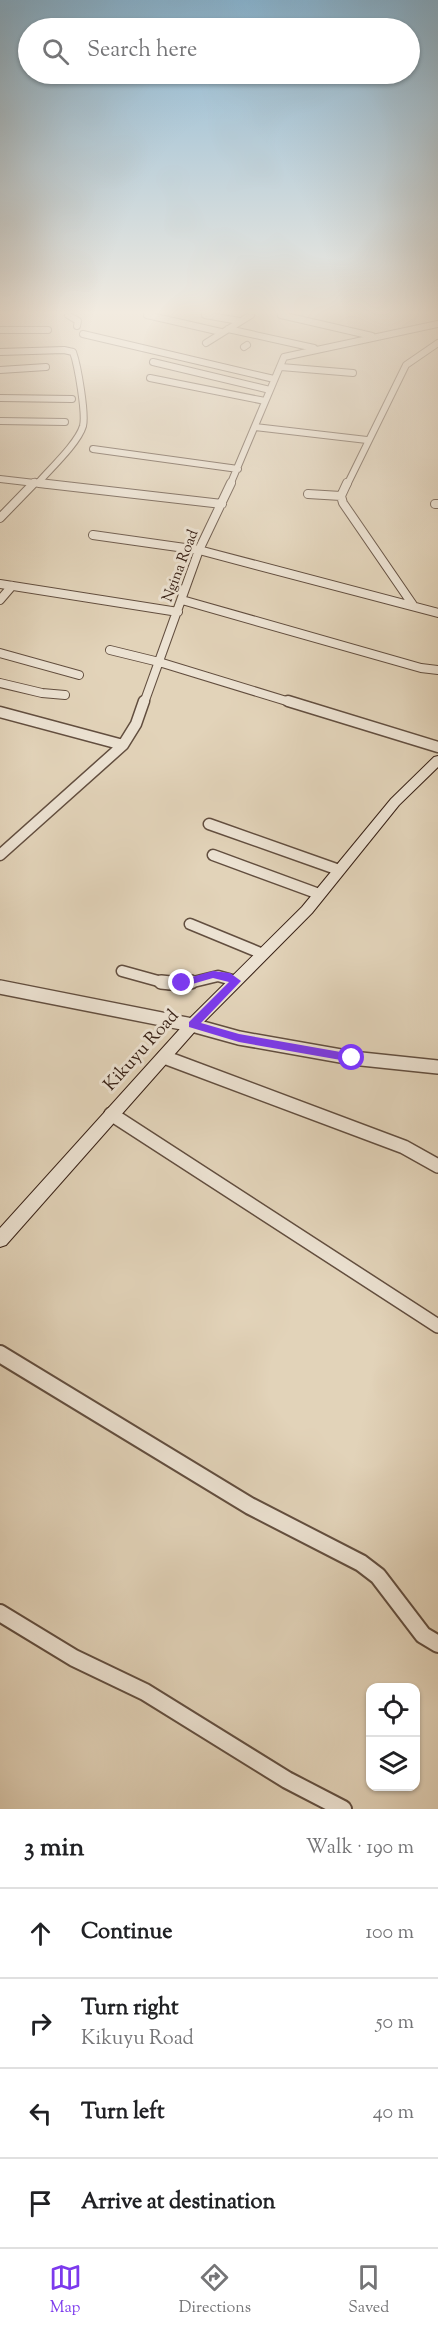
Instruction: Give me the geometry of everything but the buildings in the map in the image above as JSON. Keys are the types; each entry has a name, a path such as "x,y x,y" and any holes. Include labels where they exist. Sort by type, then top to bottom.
{"main road":[{"name":"Kikuyu Road","path":"0,1240 192,1024 319,894 395,802 438,760"}],"street":[{"path":"0,518 74,441 83,426 81,399"},
{"path":"223,399 264,405"},
{"path":"240,399 264,405"},
{"name":"Ngina Road","path":"0,855 123,745 136,724 199,549 238,469 266,399"},
{"path":"388,399 341,496 343,503 413,605"},
{"path":"0,421 65,422"},
{"path":"255,427 368,440"},
{"path":"93,449 238,469"},
{"path":"0,479 222,504"},
{"path":"308,494 341,496"},
{"path":"93,535 199,549 438,613"},
{"path":"0,584 178,612"},
{"path":"0,600 12,586"},
{"path":"182,600 421,668 438,670"},
{"path":"110,650 159,662 438,747"},
{"path":"0,653 79,675"},
{"path":"0,683 42,693 65,695"},
{"path":"0,712 123,745"},
{"path":"209,824 339,870"},
{"path":"213,855 319,894"},
{"path":"190,924 262,954"},
{"path":"122,971 172,984 213,975 226,976 236,981"},
{"path":"0,987 192,1024 239,1038 352,1058 438,1067"},
{"path":"164,1057 404,1147 438,1166"},
{"path":"111,1114 438,1326"},
{"path":"0,1354 249,1506 361,1563 378,1576 423,1635 438,1644"},
{"path":"0,1613 74,1658 145,1692 287,1780 343,1809"}],"route":[{"path":"182,983 213,975 226,976 236,981 192,1024 239,1038 352,1058"}]}
